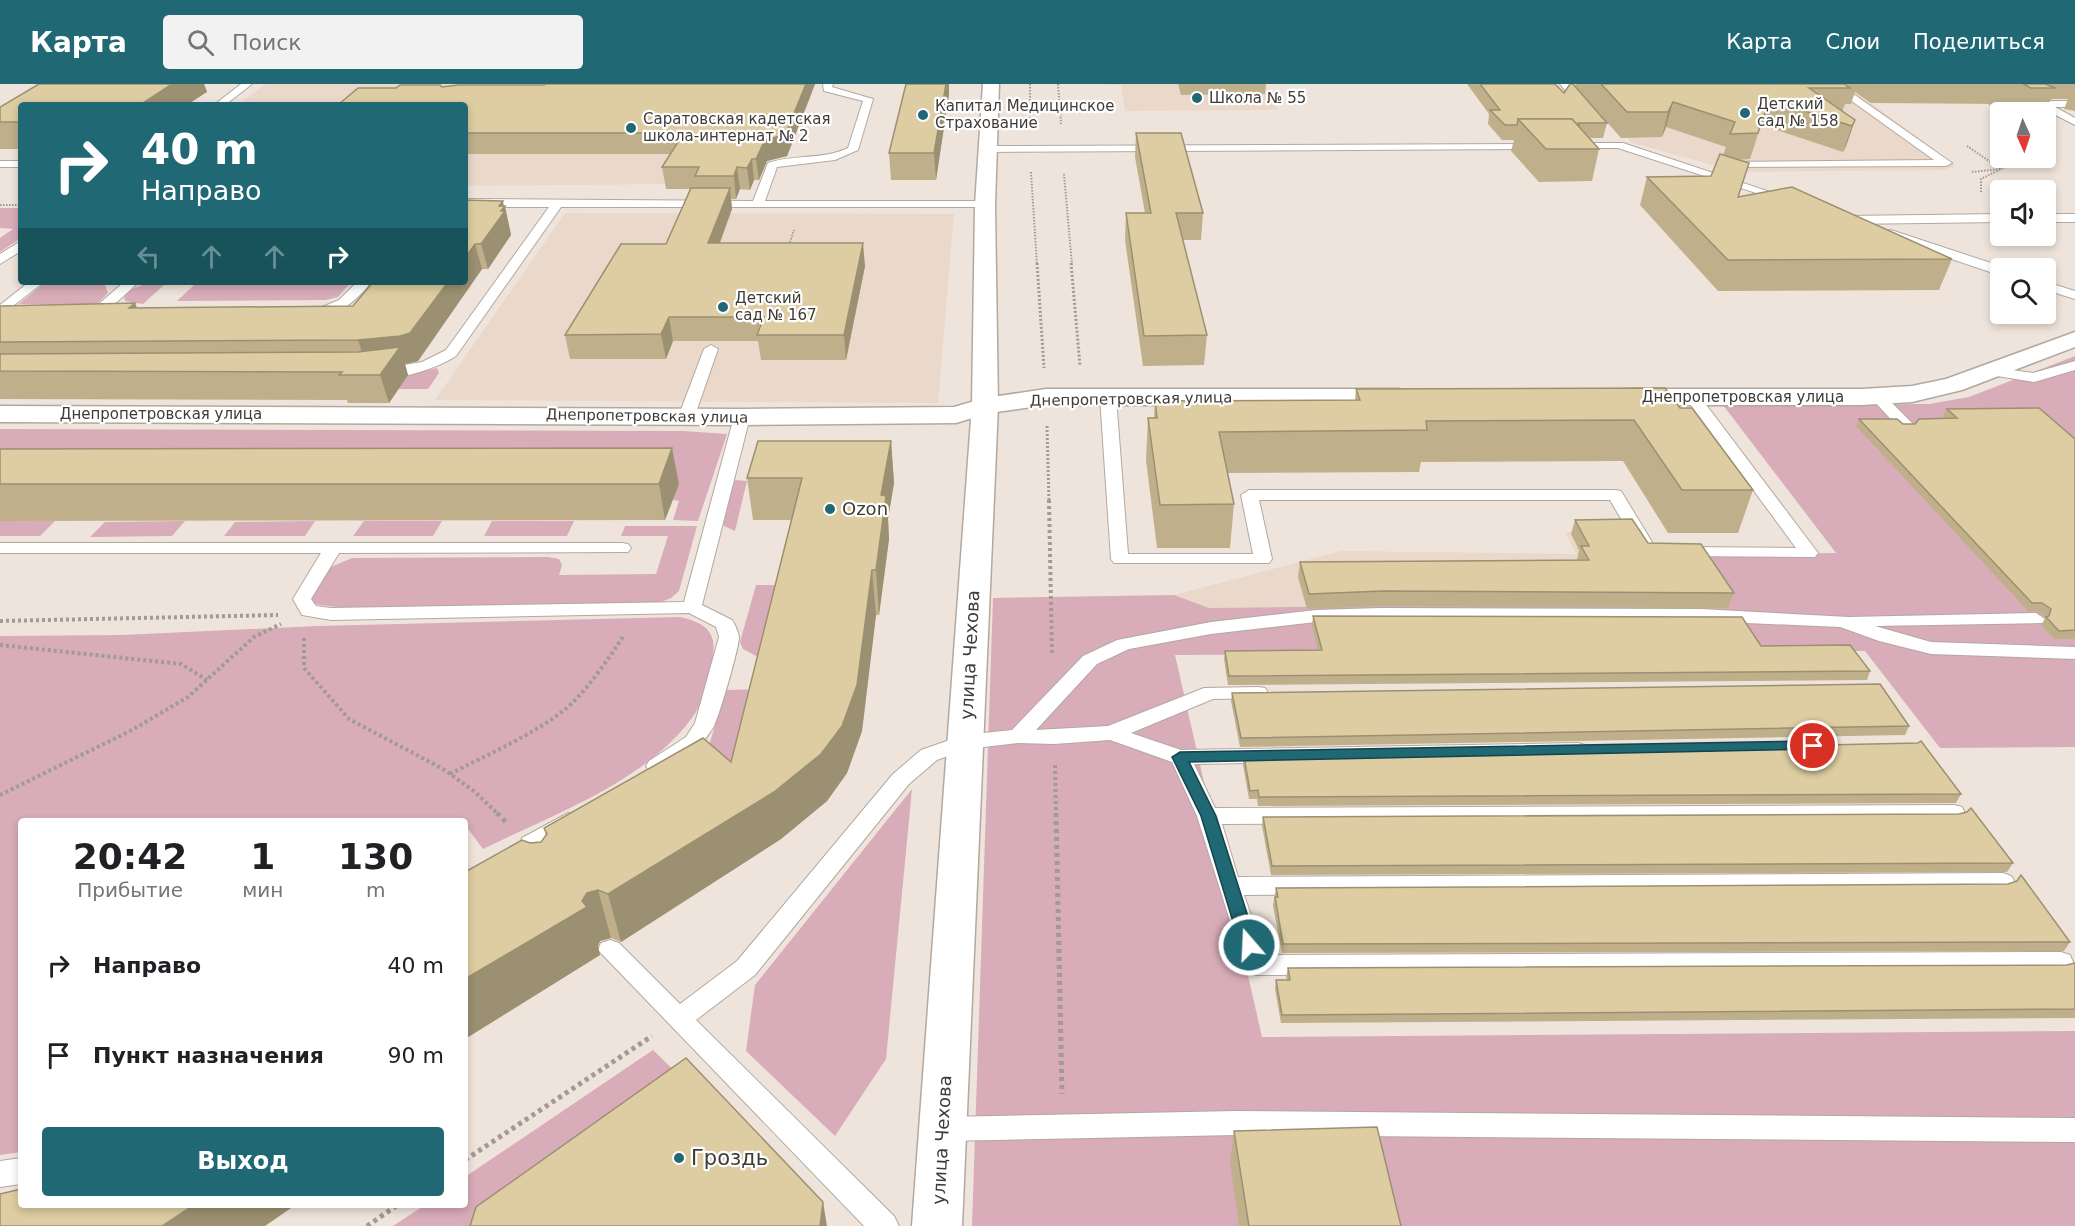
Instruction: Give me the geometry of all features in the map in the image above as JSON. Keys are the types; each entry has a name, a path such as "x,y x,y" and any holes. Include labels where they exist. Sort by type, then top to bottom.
{"street":[{"name":"улица Чехова","path":"937,1226 985,406 986,205 991,84"},
{"name":"Днепропетровская улица","path":"1600,397 1877,396 1922,392 1953,385 2075,339"},
{"name":"Днепропетровская улица","path":"0,414 742,417 956,415 985,406 1046,397 1424,397"}],"lane":[{"path":"223,102 247,84"},
{"path":"758,203 772,165 783,160 835,156 853,150 868,99 834,92 827,88 828,84"},
{"path":"1565,84 1596,119"},
{"path":"1696,170 1715,165 1946,163 1833,84"},
{"path":"1977,98 2017,97 2035,102"},
{"path":"2056,104 2075,104"},
{"path":"2056,112 2075,122"},
{"path":"988,149 1554,146 1615,141 1805,206"},
{"path":"0,164 18,164"},
{"path":"468,203 986,205"},
{"path":"367,374 410,369 445,358 451,353 558,203"},
{"path":"1990,218 1843,219 1990,267"},
{"path":"2056,218 2075,218"},
{"path":"0,260 18,248"},
{"path":"0,312 33,285"},
{"path":"120,313 91,313 128,285"},
{"path":"306,312 338,309 347,303 362,285"},
{"path":"2056,289 2075,295"},
{"path":"0,312 21,313"},
{"path":"687,415 711,349"},
{"path":"1991,371 2034,378 2075,365"},
{"path":"1877,396 1906,426"},
{"path":"1095,397 1120,559 1263,560 1249,495 1615,495 1649,552 1809,553 1693,397"},
{"path":"692,607 742,417"},
{"path":"334,547 302,599 309,611 331,614 692,607 724,624 729,637 705,724 693,742 641,776"},
{"path":"0,548 622,548"},
{"path":"1018,736 1090,660 1124,644 1211,627 1316,616 1380,614 1701,615 1843,621 2036,619"},
{"path":"1843,621 1886,637 1931,648 2075,653"},
{"path":"678,1018 746,968 901,779 929,754 964,742 1018,736 1054,737 1111,733 1211,693 1282,693"},
{"path":"1111,733 1180,757 1597,749"},
{"path":"1180,757 1208,816 1256,965 2061,962"},
{"path":"547,882 523,857 580,813"},
{"path":"1208,816 1954,813"},
{"path":"1229,886 2002,882"},
{"path":"610,950 884,1226"},
{"path":"942,1129 1248,1123 2075,1130"},
{"path":"0,1174 18,1171"}],"path":[{"path":"1058,84 1062,149 1095,397"},
{"path":"1977,98 1990,104"},
{"path":"784,259 802,203"},
{"path":"0,205 18,205"},
{"path":"450,774 524,735 565,710 610,658 622,639 633,608"},
{"path":"0,621 274,615 309,611"},
{"path":"0,795 132,730 188,697 254,637 309,611"},
{"path":"309,611 304,636 304,668 325,693 349,720 450,774 475,792 523,857"},
{"path":"0,645 181,663 207,680"},
{"path":"1054,737 1062,1103"},
{"path":"468,1158 678,1018"},
{"path":"367,1226 393,1208"}],"shaded area":[{"name":"Саратовская кадетская школа-интернат № 2","path":"266,84 731,84 751,93 812,94 789,152 746,156 750,190 666,189 668,184 468,186 468,102 242,102"},
{"name":"Школа № 55","path":"1089,84 1266,84 1278,110 1125,111 1121,85"},
{"name":"Детский сад № 158","path":"1578,84 1845,84 1955,165 1946,170 1739,172 1632,143"},
{"path":"0,208 18,208 18,240 0,252 0,238 13,229 0,228"},
{"name":"Детский сад № 167","path":"565,213 954,214 938,403 435,400"},
{"path":"42,285 105,285 108,293 96,305 19,304"},
{"path":"142,285 164,285 143,304 125,301 124,297 132,289"},
{"path":"194,285 348,285 338,297 326,300 177,301"},
{"path":"2075,356 2075,747 1940,748 1865,651 1175,655 1262,1037 2075,1031 2075,1226 972,1226 993,598 1174,595 1209,608 1731,602 1700,555 1836,553 1723,405 1929,404 1969,397"},
{"path":"437,368 439,373 428,389 334,389"},
{"path":"0,429 683,431 727,434 698,521 673,520 679,501 673,500 678,484 0,485"},
{"path":"735,480 747,481 735,531 724,526 723,522"},
{"path":"0,521 55,521 40,536 0,536"},
{"path":"185,521 172,536 90,537 105,522"},
{"path":"315,521 305,536 224,536 235,522"},
{"path":"364,521 442,521 433,536 353,536"},
{"path":"492,521 574,521 567,536 484,536"},
{"path":"625,526 697,526 679,591 671,598 656,604 345,608 314,604 311,598 331,567 352,558 548,557 559,559 562,565 559,575 656,574 668,536 621,536"},
{"path":"1627,531 1643,555 1700,555 1732,602 1209,608 1174,595 1341,551 1576,554 1565,532"},
{"path":"756,585 792,585 762,659 743,649 740,642"},
{"path":"680,617 706,628 713,639 714,646 709,677 696,712 677,736 654,757 599,793 483,849 468,829 468,818 18,818 18,1152 0,1155 0,636 122,635 318,626"},
{"path":"761,689 768,750 665,799 674,773 710,742 726,690"},
{"path":"912,789 886,1059 835,1136 746,1051 755,985"},
{"path":"653,1050 694,1090 506,1226 393,1226 420,1208 468,1208 468,1175"}],"building":[{"path":"39,84 172,84 145,102 18,102 18,122 0,122 0,107"},
{"path":"806,84 785,135 765,140 756,159 752,159 747,168 737,167 734,176 695,176 699,167 662,167 684,133 468,133 468,102 342,102 358,88 396,88 400,85 440,85 442,87"},
{"path":"906,84 946,84 934,153 889,153"},
{"path":"1480,84 1555,84 1564,93 1570,84 1573,84 1607,123 1578,123 1577,125 1572,119 1518,119 1517,125 1505,125 1490,110 1500,110"},
{"path":"1601,84 1844,84 1850,88 1809,88 1855,120 1852,126 1769,100 1758,133 1730,134 1735,122 1673,102 1668,112 1627,112"},
{"path":"2023,84 2045,84 2056,88 2031,88"},
{"path":"1518,119 1572,119 1599,149 1546,149"},
{"path":"1136,133 1181,133 1203,213 1176,213 1207,335 1144,336 1126,213 1151,213"},
{"path":"1720,154 1749,163 1738,197 1792,187 1952,259 1728,260 1647,177 1711,176"},
{"path":"691,188 730,188 708,243 863,243 844,335 757,335 764,317 669,317 661,334 565,335 621,244 666,244"},
{"path":"468,200 503,201 499,206 505,206 501,211 505,211 481,244 475,244 468,254"},
{"path":"370,285 446,285 410,333 400,336 358,340 0,342 0,306 135,303 129,308 353,306"},
{"path":"400,347 380,375 339,375 342,372 0,371 0,354 358,352"},
{"path":"1665,388 1680,408 1692,408 1753,490 1682,490 1634,420 1426,421 1427,430 1219,432 1234,504 1160,505 1148,418 1157,418 1155,401 1360,400 1356,389"},
{"path":"2039,408 2075,439 2075,630 2059,631 2046,617 2049,616 2051,609 2042,603 2032,603 1859,419 1897,419 1903,424 1915,424 1919,419 1957,418 1947,409"},
{"path":"758,441 891,441 881,495 886,496 876,570 872,570 857,685 842,726 821,754 774,792 608,894 598,890 587,893 582,901 587,907 468,977 468,870 522,840 530,843 541,842 547,834 544,828 703,738 731,762 802,478 747,478"},
{"path":"672,448 659,484 0,484 0,449"},
{"path":"1632,519 1648,543 1701,544 1734,593 1383,591 1309,594 1300,562 1589,560 1581,546 1589,546 1575,520"},
{"path":"1313,616 1742,617 1761,646 1850,645 1870,671 1229,676 1225,651 1322,650"},
{"path":"1880,684 1909,726 1241,738 1232,693"},
{"path":"1921,741 1961,794 1259,797 1258,790 1250,791 1244,757 1918,743"},
{"path":"1971,808 2013,863 1272,866 1263,817 1959,814"},
{"path":"2021,875 2070,942 1283,944 1275,897 1278,897 1276,888 2008,884 2017,881"},
{"path":"2075,963 2075,1009 1282,1015 1276,980 1290,980 1288,968 2067,965"},
{"name":"Гроздь","path":"686,1058 823,1202 820,1226 470,1226 476,1207"},
{"path":"1377,1127 1401,1226 1249,1226 1234,1131"},
{"path":"18,1190 18,1208 189,1208 162,1226 0,1226 0,1194"}],"place":[{"name":"Школа № 55","path":"1197,98"},
{"name":"Детский сад № 158","path":"1745,113"},
{"name":"Капитал Медицинское Страхование","path":"923,115"},
{"name":"Саратовская кадетская школа-интернат № 2","path":"631,128"},
{"name":"Детский сад № 167","path":"723,307"},
{"name":"Ozon","path":"830,509"},
{"name":"Гроздь","path":"679,1158"}],"route":[{"path":"1249,945 1208,816 1180,757 1813,746"}]}
